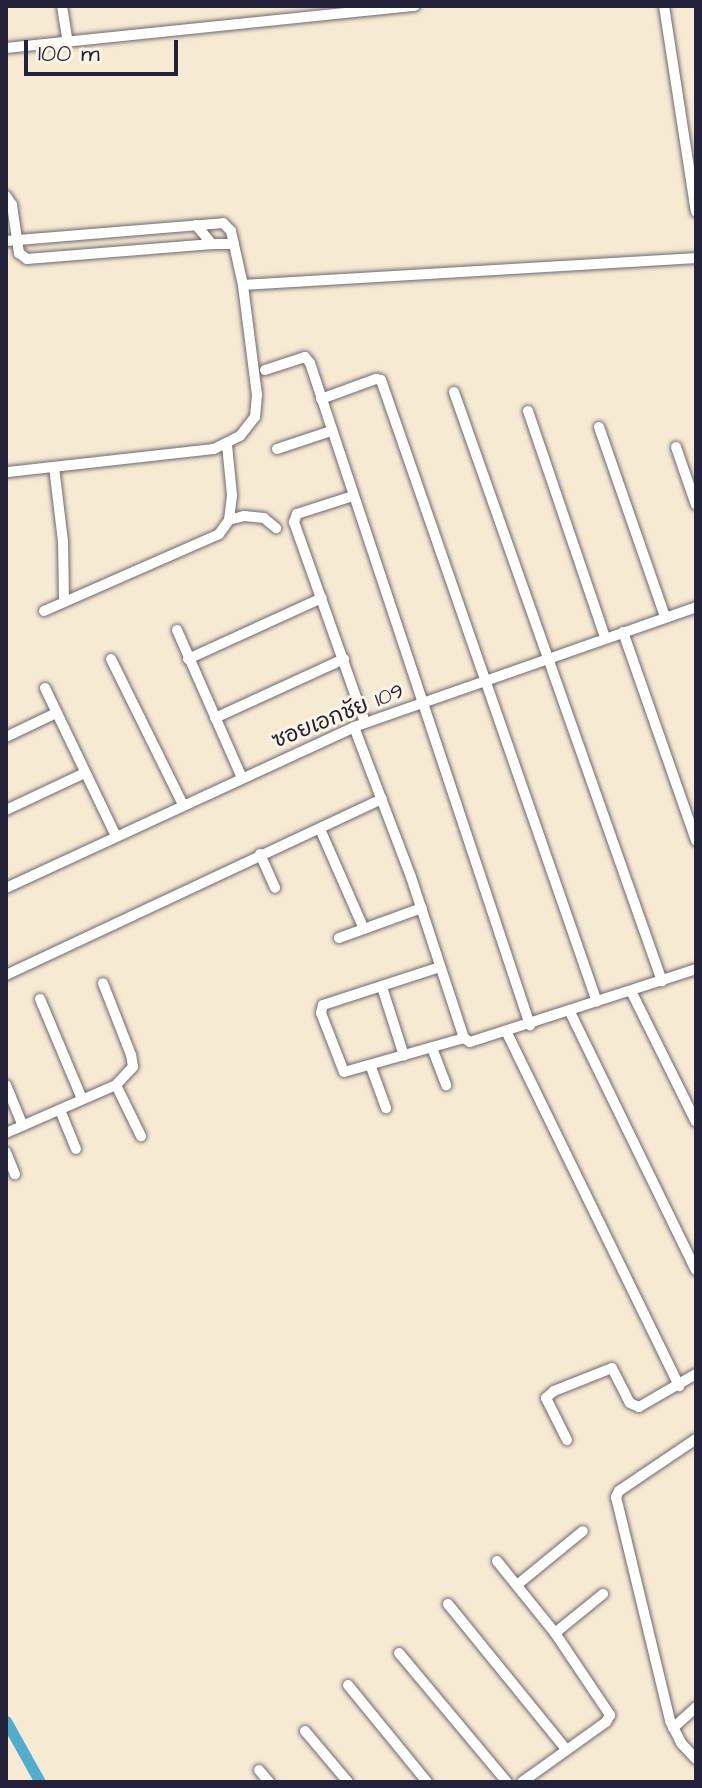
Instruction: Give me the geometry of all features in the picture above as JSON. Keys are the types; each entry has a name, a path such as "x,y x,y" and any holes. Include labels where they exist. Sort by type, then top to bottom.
{"street":[{"path":"62,6 68,42"},
{"path":"6,48 415,6"},
{"path":"664,6 692,162 696,212"},
{"path":"6,196 12,205 11,240 19,253 32,260 234,244"},
{"path":"196,225 212,244"},
{"path":"8,472 227,445 255,417 256,377 243,285 228,225 11,240"},
{"path":"243,285 696,258"},
{"path":"265,370 305,357 530,1025"},
{"path":"321,399 376,379 381,380 597,1002"},
{"path":"454,392 662,981"},
{"path":"528,411 605,637"},
{"path":"599,427 665,617"},
{"path":"277,449 331,431"},
{"path":"227,445 232,495 229,520"},
{"path":"676,447 696,505"},
{"path":"54,467 64,601"},
{"path":"353,496 295,517 344,659 382,799 422,908 464,1038"},
{"path":"44,611 207,541 229,520 244,516 264,518 276,528"},
{"path":"188,659 322,598"},
{"name":"ซอยเอกชัย 109","path":"6,888 360,725 605,637 695,610"},
{"path":"177,630 242,778"},
{"path":"623,632 696,841"},
{"path":"111,659 183,805"},
{"path":"215,718 344,659"},
{"path":"45,688 116,836"},
{"path":"6,737 56,713"},
{"path":"6,810 85,773"},
{"path":"6,975 382,799"},
{"path":"320,829 364,929"},
{"path":"260,854 275,888"},
{"path":"339,938 422,908"},
{"path":"440,967 321,1008 341,1070 347,1073 371,1067 464,1038 477,1043 695,972"},
{"path":"6,1133 116,1085 133,1062 103,983"},
{"path":"382,987 404,1056"},
{"path":"631,991 696,1122"},
{"path":"40,999 82,1099"},
{"path":"570,1012 695,1267"},
{"path":"507,1033 679,1386"},
{"path":"432,1048 446,1085"},
{"path":"371,1067 386,1108"},
{"path":"6,1085 23,1126"},
{"path":"116,1085 141,1136"},
{"path":"60,1110 76,1149"},
{"path":"6,1152 15,1174"},
{"path":"567,1440 546,1398 554,1391 614,1368 634,1406 655,1401 696,1374"},
{"path":"696,1439 619,1491 616,1497 673,1728 696,1759"},
{"path":"517,1585 583,1531"},
{"path":"497,1561 555,1633 610,1715 606,1722 522,1782"},
{"path":"555,1633 603,1594"},
{"path":"448,1604 566,1749"},
{"path":"399,1653 507,1782"},
{"path":"348,1685 427,1782"},
{"path":"673,1728 696,1707"},
{"path":"305,1731 348,1782"},
{"path":"259,1770 269,1782"}],"waterway":[{"path":"6,1721 40,1782"}]}
